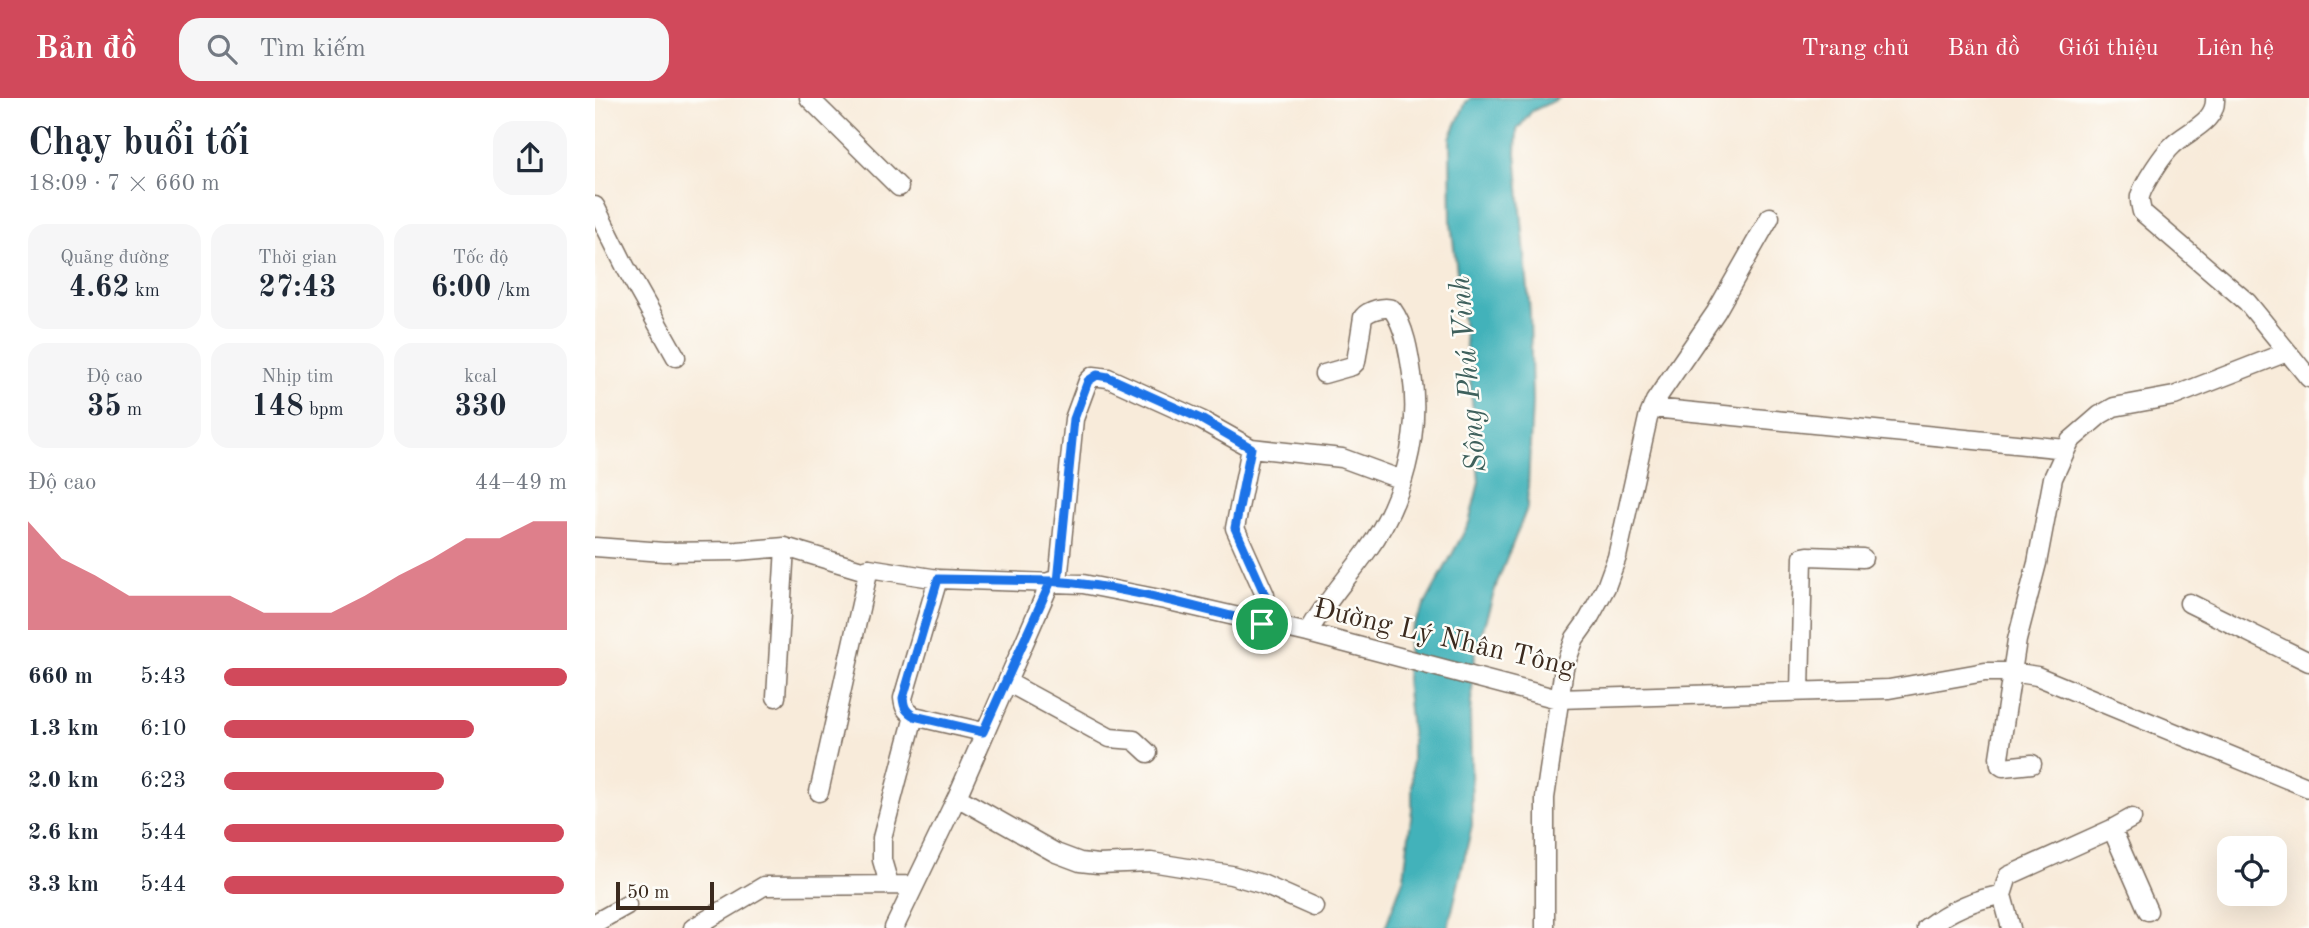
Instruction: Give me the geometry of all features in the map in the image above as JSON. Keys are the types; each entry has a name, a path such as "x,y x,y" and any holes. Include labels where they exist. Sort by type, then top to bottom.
{"street":[{"path":"809,98 899,187"},
{"path":"2215,98 2213,111 2207,120 2172,145 2164,155 2140,195 2142,212 2247,302 2309,378"},
{"path":"595,206 676,357"},
{"path":"1545,928 1545,798 1564,668 1575,638 1606,587 1653,408 1693,342 1716,312 1770,217"},
{"path":"1308,633 1381,531 1402,480 1414,431 1415,391 1405,337 1392,309 1387,307 1366,313 1363,317 1356,362 1352,366 1324,374"},
{"path":"2032,764 2007,768 2000,765 1999,757 2012,672 2053,478 2070,441 2100,415 2114,408 2174,396 2287,352"},
{"path":"894,928 957,797 983,732 1054,582 1074,419 1088,381 1093,376 1108,377 1201,419 1251,448 1342,458 1402,480"},
{"path":"1653,408 2066,449"},
{"path":"1251,448 1235,528 1265,595 1266,608 1262,624"},
{"name":"Đường Lý Nhân Tông","path":"595,547 677,552 785,547 862,570 869,568 938,579 1083,584 1308,633 1558,699 1889,689 1985,672 2012,672 2037,676 2306,783"},
{"path":"776,697 785,547"},
{"path":"1800,692 1803,558 1863,558"},
{"path":"819,792 869,568"},
{"path":"938,579 903,698 906,711 914,716 983,732"},
{"path":"2189,603 2309,662"},
{"path":"1007,681 1110,738 1134,740 1148,753"},
{"path":"889,884 882,860 882,838 914,716"},
{"path":"957,797 1034,842 1080,863 1151,862 1231,876 1262,884 1314,907"},
{"path":"2011,928 2003,889 2008,876 2132,818"},
{"path":"2112,829 2148,911"},
{"path":"693,928 764,886 914,885"},
{"path":"1926,928 1952,911 2003,889"},
{"path":"595,923 627,905"}],"water":[{"path":"1471,98 1560,98 1532,111 1517,130 1516,153 1530,313 1532,402 1527,508 1497,583 1475,655 1470,714 1472,826 1448,928 1385,928 1404,877 1412,809 1412,740 1406,679 1409,634 1469,523 1479,482 1470,379 1451,223 1450,138 1466,102"}],"route":[{"path":"1262,624 1165,600 1083,584 1051,581 983,732 914,716 906,711 904,705 903,698 938,579 1051,581 1058,582 1062,545 1069,462 1074,419 1088,381 1097,375 1108,377 1201,419 1251,448 1235,528 1265,595 1266,608 1262,624"}],"water label":[{"name":"Sông Phú Vinh","path":"1469,374"}]}
